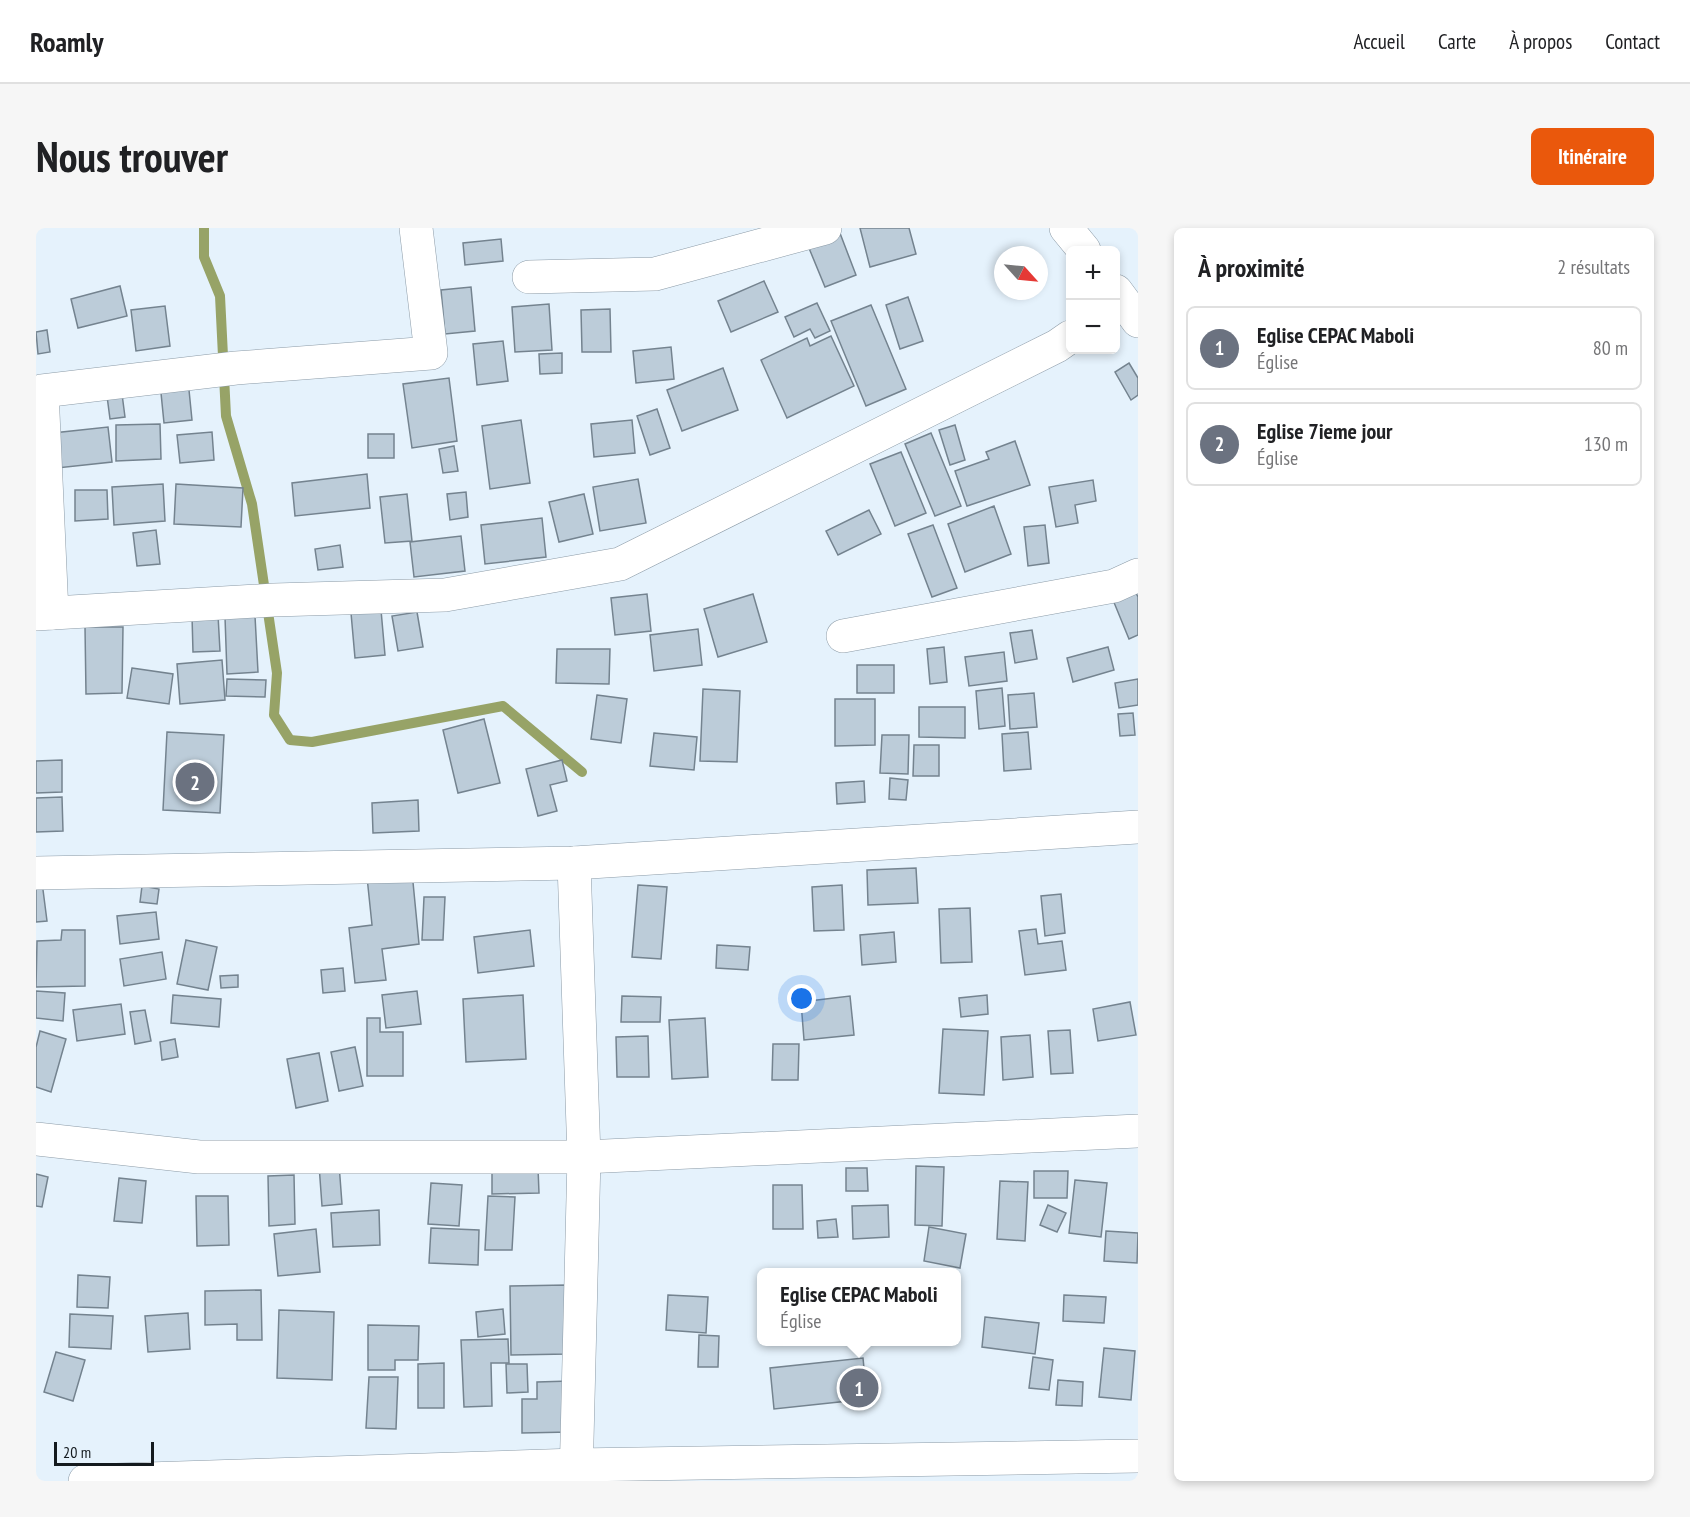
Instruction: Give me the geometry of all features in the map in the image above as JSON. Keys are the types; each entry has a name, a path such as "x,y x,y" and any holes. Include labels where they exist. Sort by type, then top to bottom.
{"main road":[{"path":"416,228 431,353 223,370 42,392 44,613 269,601 445,595 620,564 1066,340"},
{"path":"529,277 655,274 825,228"},
{"path":"1066,228 1081,246"},
{"path":"843,636 1114,586 1138,575"},
{"path":"36,873 574,863 1138,827"},
{"path":"574,863 584,1156 576,1473"},
{"path":"36,1139 200,1157 584,1156 1138,1131"},
{"path":"85,1481 576,1473 1138,1456"}],"building":[{"path":"838,228 856,275 825,287 804,236"},
{"path":"860,228 909,228 916,254 870,267"},
{"path":"501,239 503,261 465,265 463,243"},
{"path":"764,281 778,312 731,332 718,301"},
{"path":"120,286 127,316 78,328 71,299"},
{"path":"471,287 475,331 445,334 441,290"},
{"path":"908,297 923,341 900,349 886,305"},
{"path":"817,303 830,331 815,338 810,329 794,337 785,317"},
{"path":"549,304 552,350 515,352 512,307"},
{"path":"871,305 906,389 866,406 831,321"},
{"path":"165,306 170,346 136,351 131,310"},
{"path":"610,309 611,352 582,352 581,310"},
{"path":"47,330 50,352 38,354 36,332"},
{"path":"831,336 854,386 787,418 761,360 807,338 810,346"},
{"path":"503,341 508,381 477,385 473,344"},
{"path":"671,347 674,379 636,383 633,351"},
{"path":"562,353 562,373 540,374 539,354"},
{"path":"1129,363 1138,378 1138,395 1131,400 1115,372"},
{"path":"723,368 738,410 682,431 667,390"},
{"path":"449,378 457,441 412,448 403,384"},
{"path":"188,380 192,420 164,423 160,383"},
{"path":"122,394 125,417 110,419 107,396"},
{"path":"657,409 670,448 650,455 637,416"},
{"path":"521,420 530,483 490,489 482,426"},
{"path":"632,420 635,453 594,457 591,424"},
{"path":"160,424 161,459 116,461 116,425"},
{"path":"955,425 965,460 950,465 939,430"},
{"path":"108,427 112,462 57,468 53,433"},
{"path":"212,432 214,460 180,463 177,435"},
{"path":"931,433 961,506 935,516 905,444"},
{"path":"368,434 394,434 394,458 368,458"},
{"path":"1015,441 1030,485 967,506 955,471 989,459 986,452"},
{"path":"454,446 458,471 443,473 439,449"},
{"path":"901,452 926,513 895,526 870,464"},
{"path":"367,474 370,508 295,516 292,483"},
{"path":"638,479 646,523 600,531 593,487"},
{"path":"1093,480 1096,501 1075,505 1078,523 1056,527 1049,487"},
{"path":"163,484 165,521 114,525 112,487"},
{"path":"176,484 243,488 241,527 174,524"},
{"path":"75,490 107,490 108,519 75,521"},
{"path":"466,492 468,517 450,520 447,494"},
{"path":"407,494 412,541 385,543 380,497"},
{"path":"584,494 593,534 559,542 549,502"},
{"path":"994,506 1011,554 965,572 948,524"},
{"path":"869,510 881,534 838,555 826,531"},
{"path":"542,518 546,557 485,564 481,525"},
{"path":"933,525 957,588 932,597 908,534"},
{"path":"1045,525 1049,563 1028,566 1024,527"},
{"path":"156,530 160,564 137,566 133,533"},
{"path":"461,536 465,571 414,577 410,542"},
{"path":"340,545 343,567 318,570 315,549"},
{"path":"1135,591 1138,597 1138,635 1129,639 1113,600"},
{"path":"647,594 651,631 615,635 611,598"},
{"path":"753,594 767,642 718,657 704,609"},
{"path":"381,610 385,655 355,658 351,613"},
{"path":"417,612 423,647 398,651 392,616"},
{"path":"218,615 220,651 193,652 192,616"},
{"path":"255,616 258,672 227,674 225,617"},
{"path":"85,627 123,627 122,693 86,694"},
{"path":"698,629 702,665 654,671 650,635"},
{"path":"1032,630 1037,659 1015,663 1010,633"},
{"path":"944,647 947,682 930,684 927,649"},
{"path":"1108,647 1114,670 1073,682 1067,658"},
{"path":"557,649 610,649 609,684 556,683"},
{"path":"1004,652 1007,681 969,686 965,657"},
{"path":"222,660 225,700 180,704 177,664"},
{"path":"857,665 894,665 894,693 857,693"},
{"path":"132,668 173,674 169,704 127,698"},
{"path":"227,679 266,680 265,697 226,696"},
{"path":"1138,679 1138,705 1119,708 1115,683"},
{"path":"1002,688 1005,726 979,729 976,691"},
{"path":"703,689 740,691 737,762 700,761"},
{"path":"1034,693 1037,727 1010,729 1008,695"},
{"path":"597,695 627,699 621,743 591,739"},
{"path":"835,699 875,699 875,745 835,746"},
{"path":"919,707 965,707 965,738 919,737"},
{"path":"1133,713 1135,735 1120,736 1118,714"},
{"path":"484,719 500,783 458,793 443,730"},
{"path":"167,732 224,735 220,813 163,810"},
{"path":"1028,732 1031,769 1004,771 1002,734"},
{"path":"654,733 697,737 694,770 650,766"},
{"path":"882,735 909,735 908,774 880,773"},
{"path":"914,745 939,745 939,776 913,776"},
{"path":"62,760 62,792 36,793 36,761"},
{"path":"562,760 567,781 550,785 557,811 538,816 526,769"},
{"path":"890,778 908,780 906,800 889,799"},
{"path":"864,781 865,802 837,804 836,783"},
{"path":"62,797 63,831 36,832 36,798"},
{"path":"418,800 419,831 373,833 372,803"},
{"path":"916,868 918,903 868,905 867,870"},
{"path":"412,872 419,944 382,949 386,980 355,983 349,928 372,925 367,877"},
{"path":"42,882 47,921 36,922 36,883"},
{"path":"638,885 667,887 661,959 632,957"},
{"path":"842,885 844,930 814,931 812,887"},
{"path":"142,886 159,889 157,904 140,902"},
{"path":"1061,894 1065,933 1045,936 1041,896"},
{"path":"424,897 445,897 443,940 422,940"},
{"path":"970,908 972,962 941,963 939,909"},
{"path":"156,912 159,939 120,944 117,916"},
{"path":"1036,929 1038,944 1062,941 1066,970 1025,975 1019,931"},
{"path":"62,930 85,930 85,986 36,987 37,941 61,940"},
{"path":"530,930 534,966 478,973 474,937"},
{"path":"894,932 896,962 862,965 860,935"},
{"path":"186,940 217,947 208,990 177,984"},
{"path":"717,945 750,947 748,970 716,968"},
{"path":"162,952 166,979 124,986 120,959"},
{"path":"343,968 345,991 323,993 321,970"},
{"path":"238,975 238,987 221,988 220,976"},
{"path":"36,991 65,993 63,1021 36,1018"},
{"path":"417,991 421,1024 386,1028 382,995"},
{"path":"173,995 221,999 219,1027 171,1023"},
{"path":"523,995 526,1059 466,1062 463,999"},
{"path":"987,995 988,1014 961,1017 959,998"},
{"path":"622,996 661,997 660,1022 621,1022"},
{"path":"850,996 854,1035 804,1040 801,1002"},
{"path":"1130,1002 1136,1035 1098,1041 1093,1009"},
{"path":"121,1004 125,1034 77,1041 73,1010"},
{"path":"145,1010 151,1041 135,1044 130,1012"},
{"path":"367,1018 380,1018 380,1032 403,1032 403,1076 367,1076"},
{"path":"705,1018 708,1077 672,1079 669,1020"},
{"path":"943,1029 988,1031 984,1095 939,1093"},
{"path":"1070,1030 1073,1073 1051,1074 1048,1031"},
{"path":"40,1031 66,1039 51,1092 36,1087 36,1047"},
{"path":"1030,1035 1033,1077 1003,1080 1001,1037"},
{"path":"648,1036 649,1077 617,1077 616,1037"},
{"path":"175,1039 178,1057 162,1060 160,1042"},
{"path":"773,1044 799,1044 798,1080 772,1080"},
{"path":"355,1047 363,1086 339,1091 331,1052"},
{"path":"319,1053 328,1101 296,1108 287,1059"},
{"path":"339,1164 342,1204 322,1206 319,1165"},
{"path":"916,1166 944,1167 942,1226 915,1225"},
{"path":"538,1168 539,1193 492,1194 492,1169"},
{"path":"846,1168 867,1168 868,1191 846,1191"},
{"path":"1034,1171 1068,1171 1067,1198 1034,1198"},
{"path":"36,1174 48,1177 42,1207 36,1206"},
{"path":"294,1175 295,1224 269,1226 268,1176"},
{"path":"119,1178 146,1181 142,1223 114,1221"},
{"path":"1075,1180 1107,1183 1101,1237 1069,1233"},
{"path":"1000,1181 1028,1182 1025,1241 997,1239"},
{"path":"431,1183 462,1185 459,1226 428,1224"},
{"path":"773,1185 802,1185 803,1229 773,1229"},
{"path":"196,1196 228,1196 229,1245 197,1246"},
{"path":"488,1196 515,1197 512,1250 485,1250"},
{"path":"888,1205 889,1237 853,1239 852,1206"},
{"path":"1048,1205 1066,1213 1057,1232 1040,1225"},
{"path":"379,1210 380,1245 333,1247 331,1213"},
{"path":"836,1219 838,1237 818,1238 817,1221"},
{"path":"929,1227 966,1234 960,1268 924,1261"},
{"path":"431,1228 479,1230 478,1265 429,1263"},
{"path":"316,1229 320,1272 278,1276 274,1234"},
{"path":"1106,1231 1138,1233 1137,1263 1104,1261"},
{"path":"78,1275 110,1277 108,1308 77,1307"},
{"path":"567,1285 568,1354 511,1355 510,1286"},
{"path":"261,1290 262,1340 237,1340 237,1324 205,1325 205,1291"},
{"path":"668,1295 708,1297 706,1333 666,1330"},
{"path":"1064,1295 1106,1297 1104,1323 1063,1321"},
{"path":"503,1309 505,1334 478,1337 476,1312"},
{"path":"279,1310 334,1312 332,1380 277,1378"},
{"path":"188,1313 190,1349 148,1352 145,1316"},
{"path":"70,1314 113,1316 111,1349 69,1347"},
{"path":"985,1317 1039,1323 1035,1354 982,1347"},
{"path":"368,1325 419,1326 418,1360 395,1360 395,1370 368,1370"},
{"path":"699,1335 719,1336 718,1367 698,1367"},
{"path":"508,1339 509,1363 491,1363 492,1406 464,1407 461,1340"},
{"path":"1104,1348 1135,1351 1131,1400 1099,1397"},
{"path":"56,1352 85,1360 73,1401 44,1392"},
{"path":"1033,1357 1053,1360 1049,1390 1029,1388"},
{"path":"863,1358 867,1399 774,1409 770,1368"},
{"path":"444,1363 444,1408 418,1408 418,1364"},
{"path":"506,1364 527,1364 528,1392 507,1393"},
{"path":"369,1377 398,1377 396,1429 366,1428"},
{"path":"1058,1380 1083,1382 1082,1406 1056,1405"},
{"path":"570,1381 570,1432 522,1433 522,1399 537,1399 537,1382"}],"waterway":[{"path":"204,228 204,257 220,296 226,416 252,504 277,673 274,715 290,740 312,742 503,706 582,772"}],"place":[{"name":"Eglise 7ieme jour","path":"195,782"},
{"name":"Eglise CEPAC Maboli","path":"859,1388"}]}
